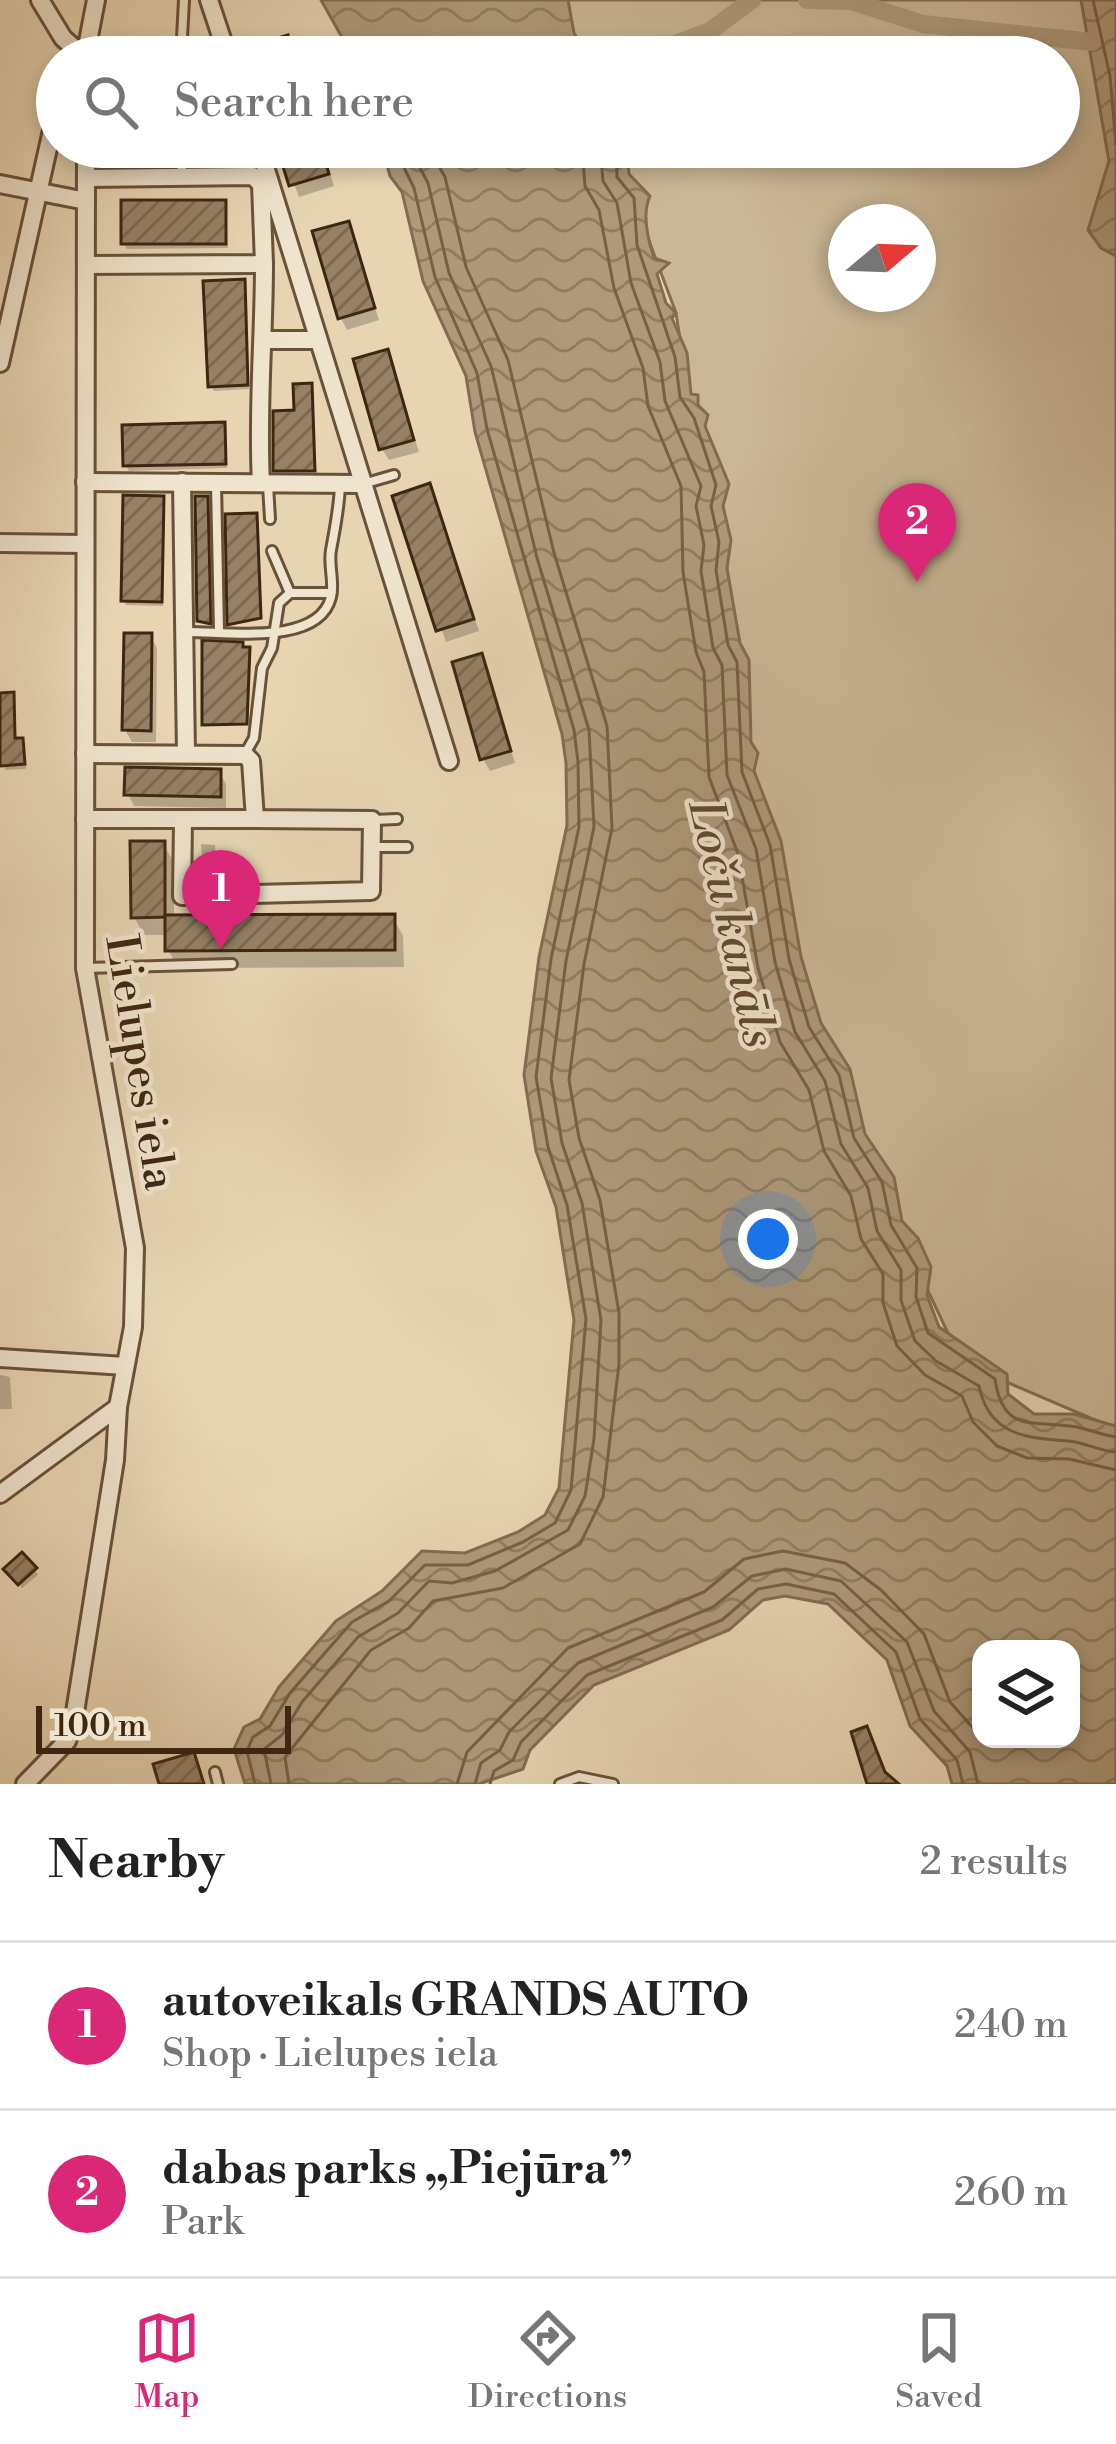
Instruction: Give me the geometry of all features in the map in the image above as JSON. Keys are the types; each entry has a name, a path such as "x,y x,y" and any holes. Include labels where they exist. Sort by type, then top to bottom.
{"street":[{"path":"40,0 62,36"},
{"path":"88,36 96,0"},
{"path":"209,0 221,36"},
{"path":"0,363 41,168"},
{"name":"Lielupes iela","path":"25,1784 67,1741 73,1725 133,1327 135,1248 85,968 86,168"},
{"path":"263,168 448,761"},
{"path":"86,178 253,176 265,182"},
{"path":"265,182 264,398 257,424 265,483"},
{"path":"0,184 34,195 86,201"},
{"path":"86,266 264,264"},
{"path":"264,340 318,340"},
{"path":"85,482 362,484"},
{"path":"182,482 187,754"},
{"path":"0,543 84,544"},
{"path":"85,754 245,755 251,761 255,819"},
{"path":"85,819 183,820 207,828 255,819 373,820 371,891 182,896 183,820"},
{"path":"0,1358 125,1366"},
{"path":"0,1494 118,1408"}],"lane":[{"path":"182,36 184,0"},
{"path":"182,168 182,177"},
{"path":"362,484 394,475"},
{"path":"216,483 219,632"},
{"path":"265,483 270,519"},
{"path":"185,632 275,630 316,622 331,593 330,553 339,524 340,484"},
{"path":"272,551 290,592"},
{"path":"245,755 254,738 262,668 279,603 290,592 331,593"},
{"path":"373,820 397,819"},
{"path":"372,847 407,847"},
{"path":"85,968 232,964"},
{"path":"215,1772 218,1784"},
{"path":"560,1784 579,1777 614,1784"}],"shaded area":[{"path":"559,0 1116,0 1116,1429 962,1363 804,1027 759,852 676,313 622,168 1080,168 1080,36 572,36"}],"water":[{"path":"321,0 568,0 576,36 341,36"},
{"path":"1081,0 1116,0 1116,256 1101,248 1088,230 1109,161"},
{"name":"Loču kanāls","path":"388,168 628,168 650,196 646,218 652,251 654,258 669,263 657,274 666,303 676,313 672,318 687,353 691,394 698,395 698,405 708,415 705,426 729,484 723,506 731,540 727,568 740,643 749,660 751,742 758,753 754,771 781,841 801,957 821,1023 850,1069 865,1134 894,1177 902,1221 918,1238 931,1267 927,1295 939,1327 1007,1374 1008,1394 1034,1414 1074,1414 1116,1426 1116,1784 952,1784 947,1766 910,1726 887,1660 828,1604 785,1596 763,1600 729,1630 594,1685 530,1750 523,1769 479,1784 245,1784 234,1749 244,1727 260,1719 279,1687 336,1621 382,1591 422,1551 465,1553 518,1532 545,1515 559,1488 574,1320 556,1207 536,1151 524,1075 539,957 567,825 566,763 562,734 475,432 466,376 423,281 402,192"}],"building":[{"path":"283,168 327,168 329,174 289,186"},
{"path":"121,200 226,200 226,244 121,244"},
{"path":"349,221 375,308 338,319 312,231"},
{"path":"245,279 248,385 208,387 203,281"},
{"path":"388,349 414,440 379,450 353,359"},
{"path":"312,383 315,471 273,471 273,411 294,410 293,384"},
{"path":"225,422 226,464 123,466 122,425"},
{"path":"430,483 474,619 436,631 392,496"},
{"path":"123,495 164,496 162,602 121,601"},
{"path":"195,496 208,496 211,624 197,621"},
{"path":"257,513 261,618 227,625 225,514"},
{"path":"124,633 152,633 151,731 122,730"},
{"path":"202,640 243,642 243,647 250,647 247,724 202,725"},
{"path":"482,653 511,751 480,760 452,662"},
{"path":"14,692 15,738 23,738 25,764 0,766 0,693"},
{"path":"125,767 221,769 221,797 124,795"},
{"path":"130,841 165,841 165,917 131,918"},
{"path":"395,914 395,950 165,951 165,915"},
{"path":"22,1552 37,1568 18,1585 3,1569"},
{"path":"867,1726 885,1772 899,1784 867,1784 851,1732"},
{"path":"194,1752 204,1784 159,1784 153,1764"}],"waterway":[{"path":"697,36 752,0"},
{"path":"807,0 851,1 923,24 1036,36"},
{"path":"1080,41 1092,42"}],"place":[{"name":"dabas parks „Piejūra”","path":"917,582"},
{"name":"autoveikals GRANDS AUTO","path":"221,949"}]}
